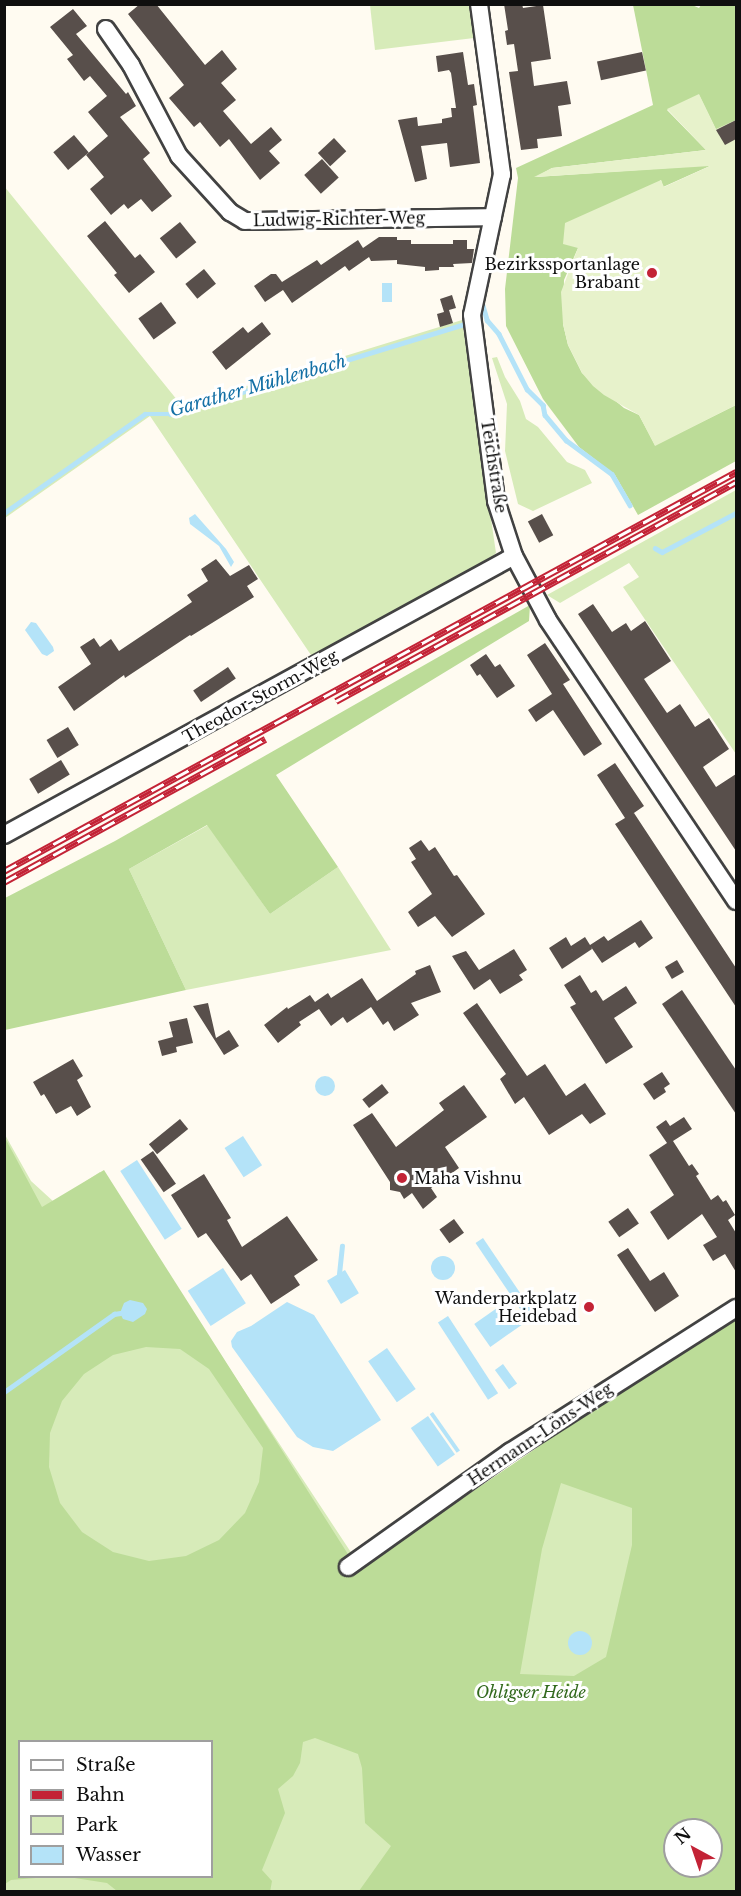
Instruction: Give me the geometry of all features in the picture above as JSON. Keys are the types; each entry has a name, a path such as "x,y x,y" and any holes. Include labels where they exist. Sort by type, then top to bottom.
{"street":[{"name":"Teichstraße","path":"479,4 502,174 472,315 496,501 514,556 561,641 736,901"},
{"name":"Ludwig-Richter-Weg","path":"106,29 131,65 179,156 230,212 245,221 493,217"},
{"name":"Theodor-Storm-Weg","path":"4,835 514,556"},
{"name":"Hermann-Löns-Weg","path":"348,1567 519,1446 736,1308"}],"green space":[{"path":"370,5 469,5 474,38 375,50"},
{"path":"633,5 692,5 699,8 701,5 736,5 736,120 716,130 699,95 667,110 706,150 552,168 536,177 712,165 663,187 661,180 578,248 564,280 563,324 568,345 582,373 624,408 639,415 655,445 736,405 736,461 638,515 615,475 579,447 543,399 506,326 505,289 518,178 516,168 653,105"},
{"name":"Bezirkssportanlage Brabant","path":"699,94 716,129 736,120 736,405 655,446 639,415 593,386 582,373 568,345 563,324 561,292 578,248 563,244 565,223 661,180 664,187 710,166 534,177 552,168 706,150 667,109"},
{"path":"4,186 182,406 462,320 496,553 484,565 313,658 150,416 5,518"},
{"path":"497,357 505,377 520,401 526,419 538,427 567,462 585,470 592,483 533,511 518,504 505,451 507,404 492,358"},
{"path":"736,490 736,754 623,587 639,577 629,563 560,603 547,595"},
{"path":"530,605 529,621 276,775 338,867 270,914 207,825 129,869 186,990 5,1030 5,898 115,841"},
{"path":"208,825 270,914 338,867 391,950 186,990 129,869"},
{"name":"Ohligser Heide","path":"4,1133 31,1181 54,1202 100,1172 360,1566 736,1317 736,1891 5,1891"},
{"name":"Ohligser Heide","path":"4,1136 42,1207 104,1170 358,1570 611,1397 736,1317 736,1891 359,1891 391,1846 365,1823 362,1768 358,1754 315,1738 303,1742 300,1763 293,1776 278,1789 285,1813 262,1870 272,1881 270,1892 117,1891 107,1883 74,1878 213,1878 213,1740 18,1740 18,1878 36,1878 11,1880 5,1884","holes":["146,1347 180,1349 209,1369 263,1448 259,1482 245,1513 219,1540 186,1556 149,1561 113,1552 82,1532 60,1503 49,1467 50,1433 62,1401 84,1374 113,1355","561,1483 632,1508 632,1545 606,1657 574,1676 520,1674 542,1549"]}],"water":[{"path":"382,283 392,283 392,302 382,302"},
{"path":"195,514 226,549 234,562 231,567 219,546 190,524 189,518"},
{"path":"31,622 36,623 53,647 54,651 47,656 42,654 25,630"},
{"path":"325,1076 332,1079 335,1086 332,1093 325,1096 318,1093 315,1086 318,1079"},
{"path":"243,1136 262,1165 244,1177 225,1148"},
{"path":"137,1160 182,1229 165,1240 120,1171"},
{"path":"483,1238 537,1318 529,1323 476,1243"},
{"path":"443,1256 448,1257 454,1263 454,1273 448,1279 443,1280 438,1279 432,1273 431,1268 432,1263 438,1257"},
{"path":"223,1268 246,1303 211,1326 188,1291"},
{"path":"345,1270 359,1293 341,1304 327,1281"},
{"path":"130,1300 143,1303 147,1309 145,1314 133,1322 123,1319 120,1313 124,1303"},
{"path":"507,1301 523,1324 490,1347 474,1324"},
{"path":"287,1302 314,1315 381,1420 333,1451 313,1447 297,1437 232,1347 231,1341 237,1332 251,1326"},
{"path":"448,1316 498,1393 488,1400 438,1323"},
{"path":"387,1348 416,1389 397,1402 368,1361"},
{"path":"503,1364 517,1383 509,1389 495,1370"},
{"path":"433,1412 460,1451 457,1453 430,1414"},
{"path":"428,1416 455,1455 438,1467 411,1428"},
{"path":"580,1631 588,1635 592,1643 588,1651 580,1655 572,1651 568,1643 572,1635"}],"building":[{"path":"140,4 156,4 205,65 222,50 237,69 221,83 236,100 223,111 251,144 271,127 282,140 269,151 280,163 260,180 229,139 220,147 200,122 194,127 169,98 184,85 128,14"},
{"path":"504,4 522,4 523,8 543,5 551,59 531,62 534,86 567,81 571,104 558,106 562,136 537,139 538,148 521,150 509,72 518,71 514,44 507,45 505,31 508,30"},
{"path":"73,9 87,26 76,34 126,94 128,92 136,106 120,117 150,153 143,159 172,196 152,212 141,199 128,209 124,204 111,215 90,189 104,177 86,155 108,136 88,112 107,96 90,76 84,81 67,59 73,55 50,27"},
{"path":"463,52 468,85 474,84 477,105 473,106 480,163 450,167 447,143 421,146 427,179 415,182 398,120 417,117 418,126 442,123 442,119 452,117 451,108 456,108 451,73 449,70 438,72 436,56"},
{"path":"642,52 646,71 601,80 597,62"},
{"path":"736,120 736,139 725,145 716,130"},
{"path":"74,135 89,153 68,170 53,152"},
{"path":"334,138 346,151 330,166 318,153"},
{"path":"322,159 339,178 321,194 304,175"},
{"path":"105,221 135,258 140,254 155,272 129,293 114,275 117,273 87,236"},
{"path":"180,222 196,242 176,259 160,238"},
{"path":"379,237 397,237 397,240 411,240 411,244 453,244 453,240 467,240 467,249 474,249 472,263 453,264 454,267 439,267 439,270 425,271 425,267 397,264 397,260 371,261 369,257 349,271 345,266 292,303 283,290 265,302 254,286 271,274 276,274 282,282 317,260 321,265 358,240 363,248"},
{"path":"204,269 216,284 197,299 185,284"},
{"path":"452,295 456,308 449,310 453,323 440,327 437,314 444,312 440,299"},
{"path":"161,302 176,323 154,339 138,318"},
{"path":"262,322 271,334 226,370 212,352 243,327 248,333"},
{"path":"542,514 553,535 539,543 528,522"},
{"path":"216,559 230,576 249,565 258,579 247,586 254,597 190,635 125,678 124,675 74,711 58,687 91,664 80,647 94,638 100,647 111,639 119,651 192,602 187,595 208,581 201,569"},
{"path":"593,604 612,632 626,623 631,631 645,621 671,661 644,679 667,713 680,704 695,727 709,718 729,749 703,767 716,787 736,774 736,851 578,614"},
{"path":"545,643 570,680 563,684 602,744 584,756 553,710 536,722 528,710 552,694 527,655"},
{"path":"486,654 495,667 500,664 515,686 497,698 480,674 477,676 470,665"},
{"path":"228,667 236,679 201,702 193,690"},
{"path":"68,727 79,745 57,758 47,740"},
{"path":"61,760 70,775 38,794 29,779"},
{"path":"615,763 644,806 631,815 634,813 736,968 736,1007 615,824 625,818 597,775"},
{"path":"421,840 429,851 435,847 454,876 457,875 485,914 452,937 435,916 418,927 408,912 432,894 411,862 416,859 409,848"},
{"path":"641,920 653,938 639,948 635,942 602,963 591,947 592,949 562,969 549,948 566,937 571,946 585,937 590,945 604,936 608,941"},
{"path":"514,949 527,970 519,975 523,980 500,994 490,979 474,990 452,956 466,951 479,970"},
{"path":"677,960 684,972 672,979 665,967"},
{"path":"430,965 441,992 411,1003 419,1015 394,1031 388,1021 383,1025 371,1007 347,1023 343,1017 331,1026 319,1009 299,1022 301,1025 278,1043 264,1025 287,1007 288,1009 310,995 315,1002 328,993 331,998 362,978 377,1001 416,974 415,971"},
{"path":"580,975 591,993 596,990 603,1001 626,986 637,1003 614,1018 633,1047 606,1064 570,1007 576,1004 564,985"},
{"path":"682,990 736,1070 736,1114 662,1004"},
{"path":"208,1003 216,1038 229,1030 239,1046 224,1055 193,1006"},
{"path":"477,1003 527,1076 545,1064 566,1096 585,1083 606,1114 590,1124 582,1114 549,1135 524,1097 515,1104 500,1079 506,1074 463,1013"},
{"path":"187,1018 193,1043 176,1047 177,1052 162,1056 158,1041 173,1037 169,1022"},
{"path":"73,1059 83,1076 77,1080 91,1107 77,1116 71,1106 56,1114 44,1094 41,1096 33,1082"},
{"path":"662,1072 670,1084 664,1088 666,1092 654,1100 643,1084"},
{"path":"382,1084 389,1093 369,1108 362,1099"},
{"path":"464,1085 487,1117 445,1147 459,1168 431,1188 437,1197 423,1209 412,1193 404,1199 400,1192 390,1190 390,1182 353,1125 372,1113 396,1147 444,1110 439,1103"},
{"path":"684,1117 692,1129 673,1141 689,1166 692,1164 699,1174 696,1176 711,1200 718,1195 723,1202 726,1200 735,1215 728,1220 736,1233 736,1272 725,1254 713,1261 703,1245 717,1237 702,1214 668,1240 650,1212 674,1195 649,1155 667,1143 656,1127 666,1120 670,1126"},
{"path":"180,1119 188,1129 157,1154 149,1144"},
{"path":"153,1151 176,1184 164,1192 141,1160"},
{"path":"204,1174 231,1218 227,1220 242,1247 287,1216 318,1260 294,1276 300,1285 271,1304 251,1274 241,1281 206,1233 198,1238 171,1195"},
{"path":"628,1208 639,1224 619,1237 608,1222"},
{"path":"454,1219 464,1233 449,1243 439,1230"},
{"path":"628,1248 650,1281 664,1272 679,1296 655,1312 617,1255"}],"waterway":[{"path":"482,302 487,320 499,334 527,389 543,405 545,415 566,440 612,474 630,505"},
{"name":"Garather Mühlenbach","path":"4,513 145,414 170,414 465,324"},
{"path":"655,548 662,552 736,513"},
{"path":"339,1274 342,1246"},
{"path":"4,1392 114,1314 120,1313"}],"railway":[{"path":"4,871 736,472"},
{"path":"336,701 736,482"},
{"path":"4,882 265,739"}],"place":[{"name":"Bezirkssportanlage Brabant","path":"652,273"},
{"name":"Maha Vishnu","path":"402,1178"},
{"name":"Wanderparkplatz Heidebad","path":"589,1307"}]}
